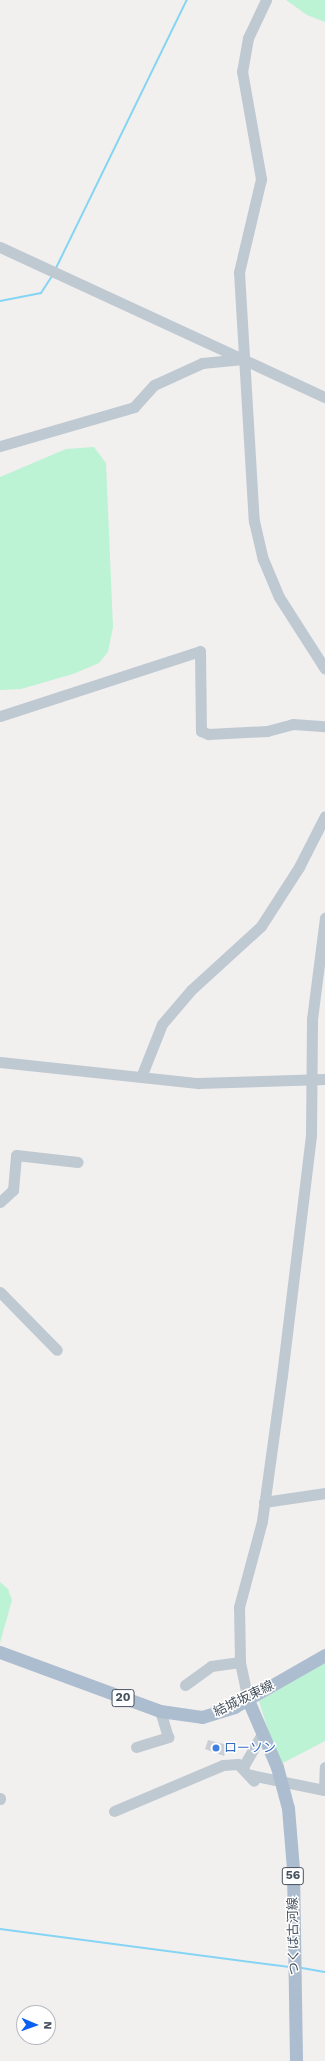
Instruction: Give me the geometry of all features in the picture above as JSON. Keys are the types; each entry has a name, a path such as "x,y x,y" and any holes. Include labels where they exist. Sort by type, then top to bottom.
{"main road":[{"name":"結城坂東線","path":"0,1652 160,1711 208,1716 248,1700 325,1655"},
{"name":"つくば古河線","path":"248,1700 263,1733 282,1782 293,1869 296,2061"}],"street":[{"path":"266,0 248,38 242,71 261,179 240,262 244,359 256,536 279,597 325,669"},
{"path":"0,247 325,397"},
{"path":"0,446 134,407 154,385 202,363 244,359"},
{"path":"0,716 200,651 201,731 230,733 267,732 293,724 325,726"},
{"path":"141,1077 162,1024 191,990 261,926 299,867 325,816"},
{"path":"248,1700 240,1662 239,1607 264,1502 311,1135 312,1019 322,965 325,918"},
{"path":"0,1062 235,1085 312,1078 325,1079"},
{"path":"0,1202 14,1190 16,1155 78,1162"},
{"path":"0,1292 57,1350"},
{"path":"264,1502 325,1493"},
{"path":"185,1685 211,1666 240,1662"},
{"path":"136,1747 168,1737 160,1711"},
{"path":"249,1774 263,1733"},
{"path":"114,1811 223,1765 249,1774 324,1790 325,1767"}],"green space":[{"path":"286,0 325,0 325,22 307,15"},
{"path":"94,447 106,463 113,627 108,652 99,663 73,674 21,689 0,690 0,477 66,449"},
{"path":"0,1582 8,1589 12,1600 0,1643"},
{"path":"325,1663 325,1741 279,1765 259,1701"}],"building":[{"name":"ローソン","path":"208,1740 228,1745 224,1756 205,1749"}],"waterway":[{"path":"56,268 187,0"},
{"path":"0,301 41,293 52,276"},
{"path":"0,1929 288,1967"},
{"path":"302,1968 325,1972"}],"place":[{"name":"ローソン","path":"216,1748"}]}
